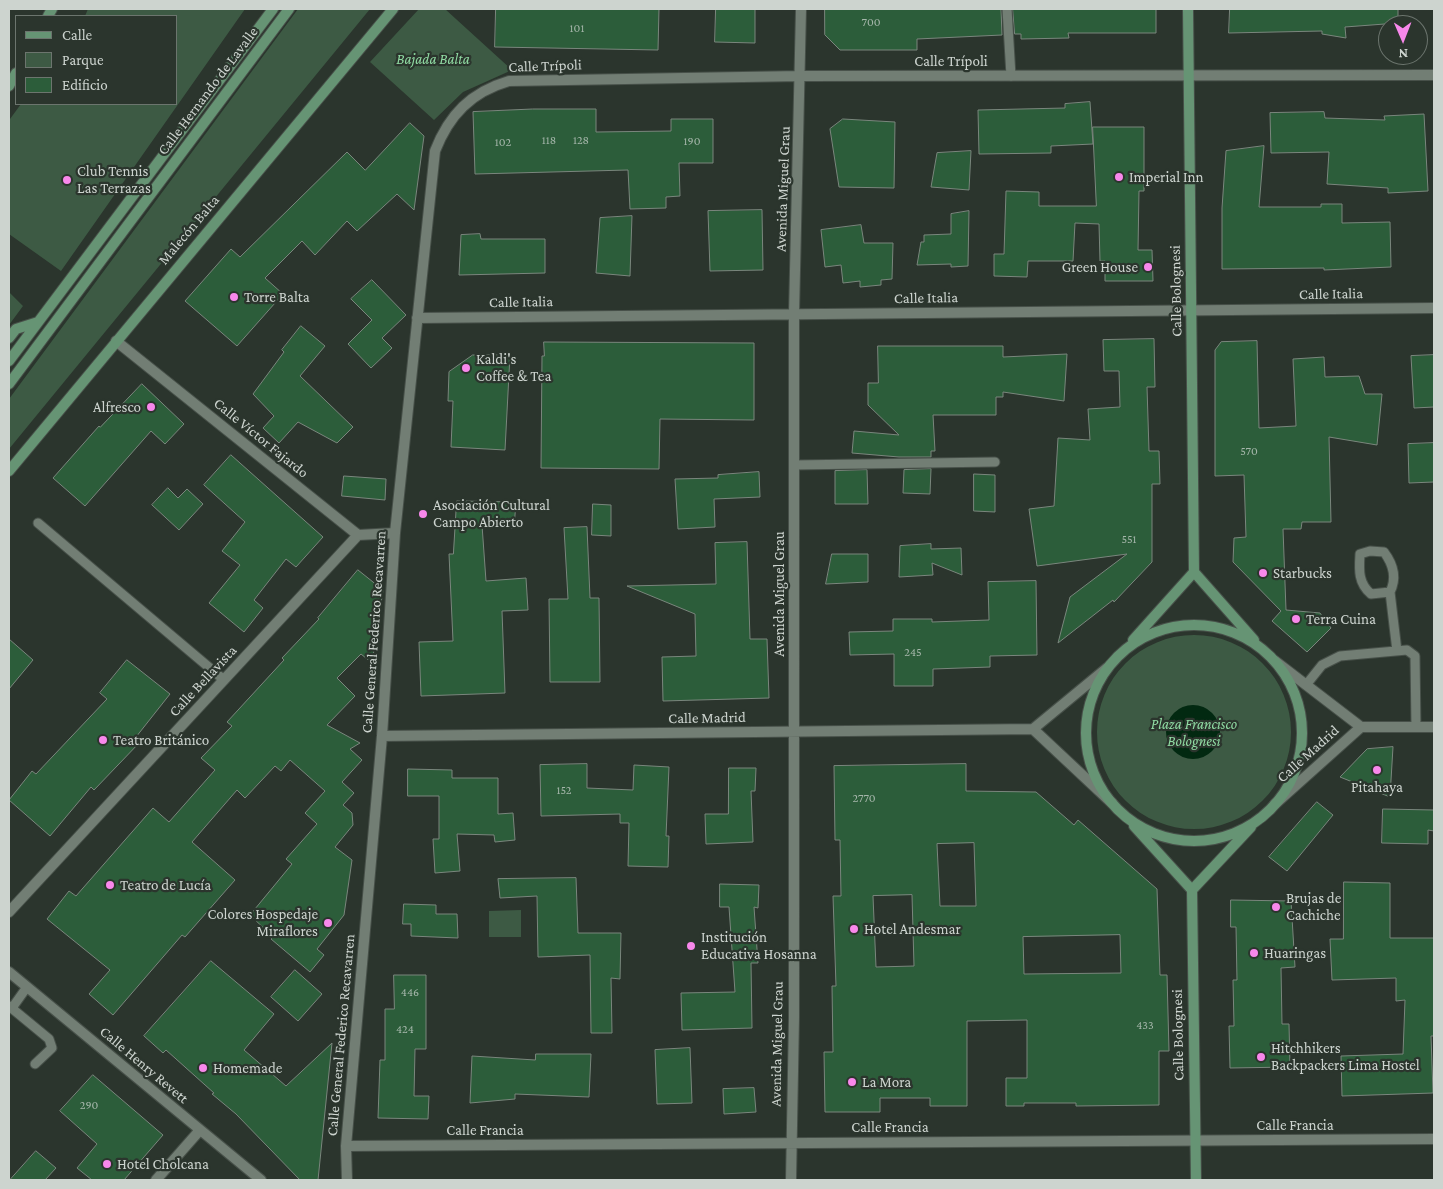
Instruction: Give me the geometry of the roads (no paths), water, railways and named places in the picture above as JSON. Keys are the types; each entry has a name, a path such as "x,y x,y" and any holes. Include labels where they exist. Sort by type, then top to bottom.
{"main road":[{"name":"Calle Hernando de Lavalle","path":"9,361 273,9"},
{"name":"Calle Hernando de Lavalle","path":"9,384 289,9"},
{"name":"Malecón Balta","path":"9,471 394,9"},
{"name":"Calle Bolognesi","path":"1188,9 1194,572"},
{"path":"9,86 15,75"},
{"path":"9,338 16,328 38,322"},
{"path":"1194,572 1262,649 1274,661 1292,686 1300,709 1302,732 1298,763 1289,785 1275,804 1192,890 1112,803 1095,777 1088,755 1085,732 1091,698 1107,668 1194,572"},
{"path":"1119,655 1153,633 1194,625 1230,631 1262,649"},
{"path":"1125,816 1150,832 1193,841 1230,834 1262,817"},
{"name":"Calle Bolognesi","path":"1192,890 1196,1180"}],"street":[{"name":"Avenida Miguel Grau","path":"791,1180 790,1143 794,1017 794,314 801,76 801,9"},
{"name":"Calle Trípoli","path":"471,98 492,86 509,81 801,76 1434,75"},
{"name":"Calle General Federico Recavarren","path":"347,1180 346,1146 382,736 395,533 435,151 444,129 471,98"},
{"name":"Calle Italia","path":"417,318 1434,308"},
{"name":"Calle Víctor Fajardo","path":"116,341 358,535"},
{"path":"358,535 395,533"},
{"name":"Calle Bellavista","path":"9,912 358,535"},
{"name":"Calle Madrid","path":"1274,661 1361,727 1434,727"},
{"path":"1107,668 1033,729 1112,803"},
{"name":"Calle Madrid","path":"1275,804 1361,727"},
{"name":"Calle Madrid","path":"382,736 1033,729"},
{"name":"Calle Henry Revett","path":"9,972 261,1180"},
{"path":"156,1180 200,1130"},
{"name":"Calle Francia","path":"346,1146 1434,1139"}],"lane":[{"path":"1007,9 1011,76"},
{"path":"794,465 995,462"},
{"path":"38,523 224,680"},
{"path":"1390,592 1371,594 1363,587 1359,570 1360,554 1370,551 1384,552 1391,562 1394,584 1390,592 1397,651"},
{"path":"1306,685 1322,666 1340,656 1407,650 1415,656 1416,727"},
{"path":"27,987 10,1007 49,1039 52,1048 36,1064"}],"place":[{"name":"Imperial Inn","path":"1119,177"},
{"name":"Club Tennis Las Terrazas","path":"67,180"},
{"name":"Green House","path":"1148,267"},
{"name":"Torre Balta","path":"234,297"},
{"name":"Kaldi's Coffee & Tea","path":"466,368"},
{"name":"Alfresco","path":"151,407"},
{"name":"Asociación Cultural Campo Abierto","path":"423,514"},
{"name":"Starbucks","path":"1263,573"},
{"name":"Terra Cuina","path":"1296,619"},
{"name":"Teatro Británico","path":"103,740"},
{"name":"Pitahaya","path":"1377,770"},
{"name":"Teatro de Lucía","path":"110,885"},
{"name":"Brujas de Cachiche","path":"1276,907"},
{"name":"Colores Hospedaje Miraflores","path":"328,923"},
{"name":"Hotel Andesmar","path":"854,929"},
{"name":"Institución Educativa Hosanna","path":"691,946"},
{"name":"Huaringas","path":"1254,953"},
{"name":"Hitchhikers Backpackers Lima Hostel","path":"1261,1057"},
{"name":"Homemade","path":"203,1068"},
{"name":"La Mora","path":"852,1082"},
{"name":"Hotel Cholcana","path":"107,1164"}],"park label":[{"name":"Bajada Balta","path":"433,59"},
{"name":"Plaza Francisco Bolognesi","path":"1194,732"}]}
